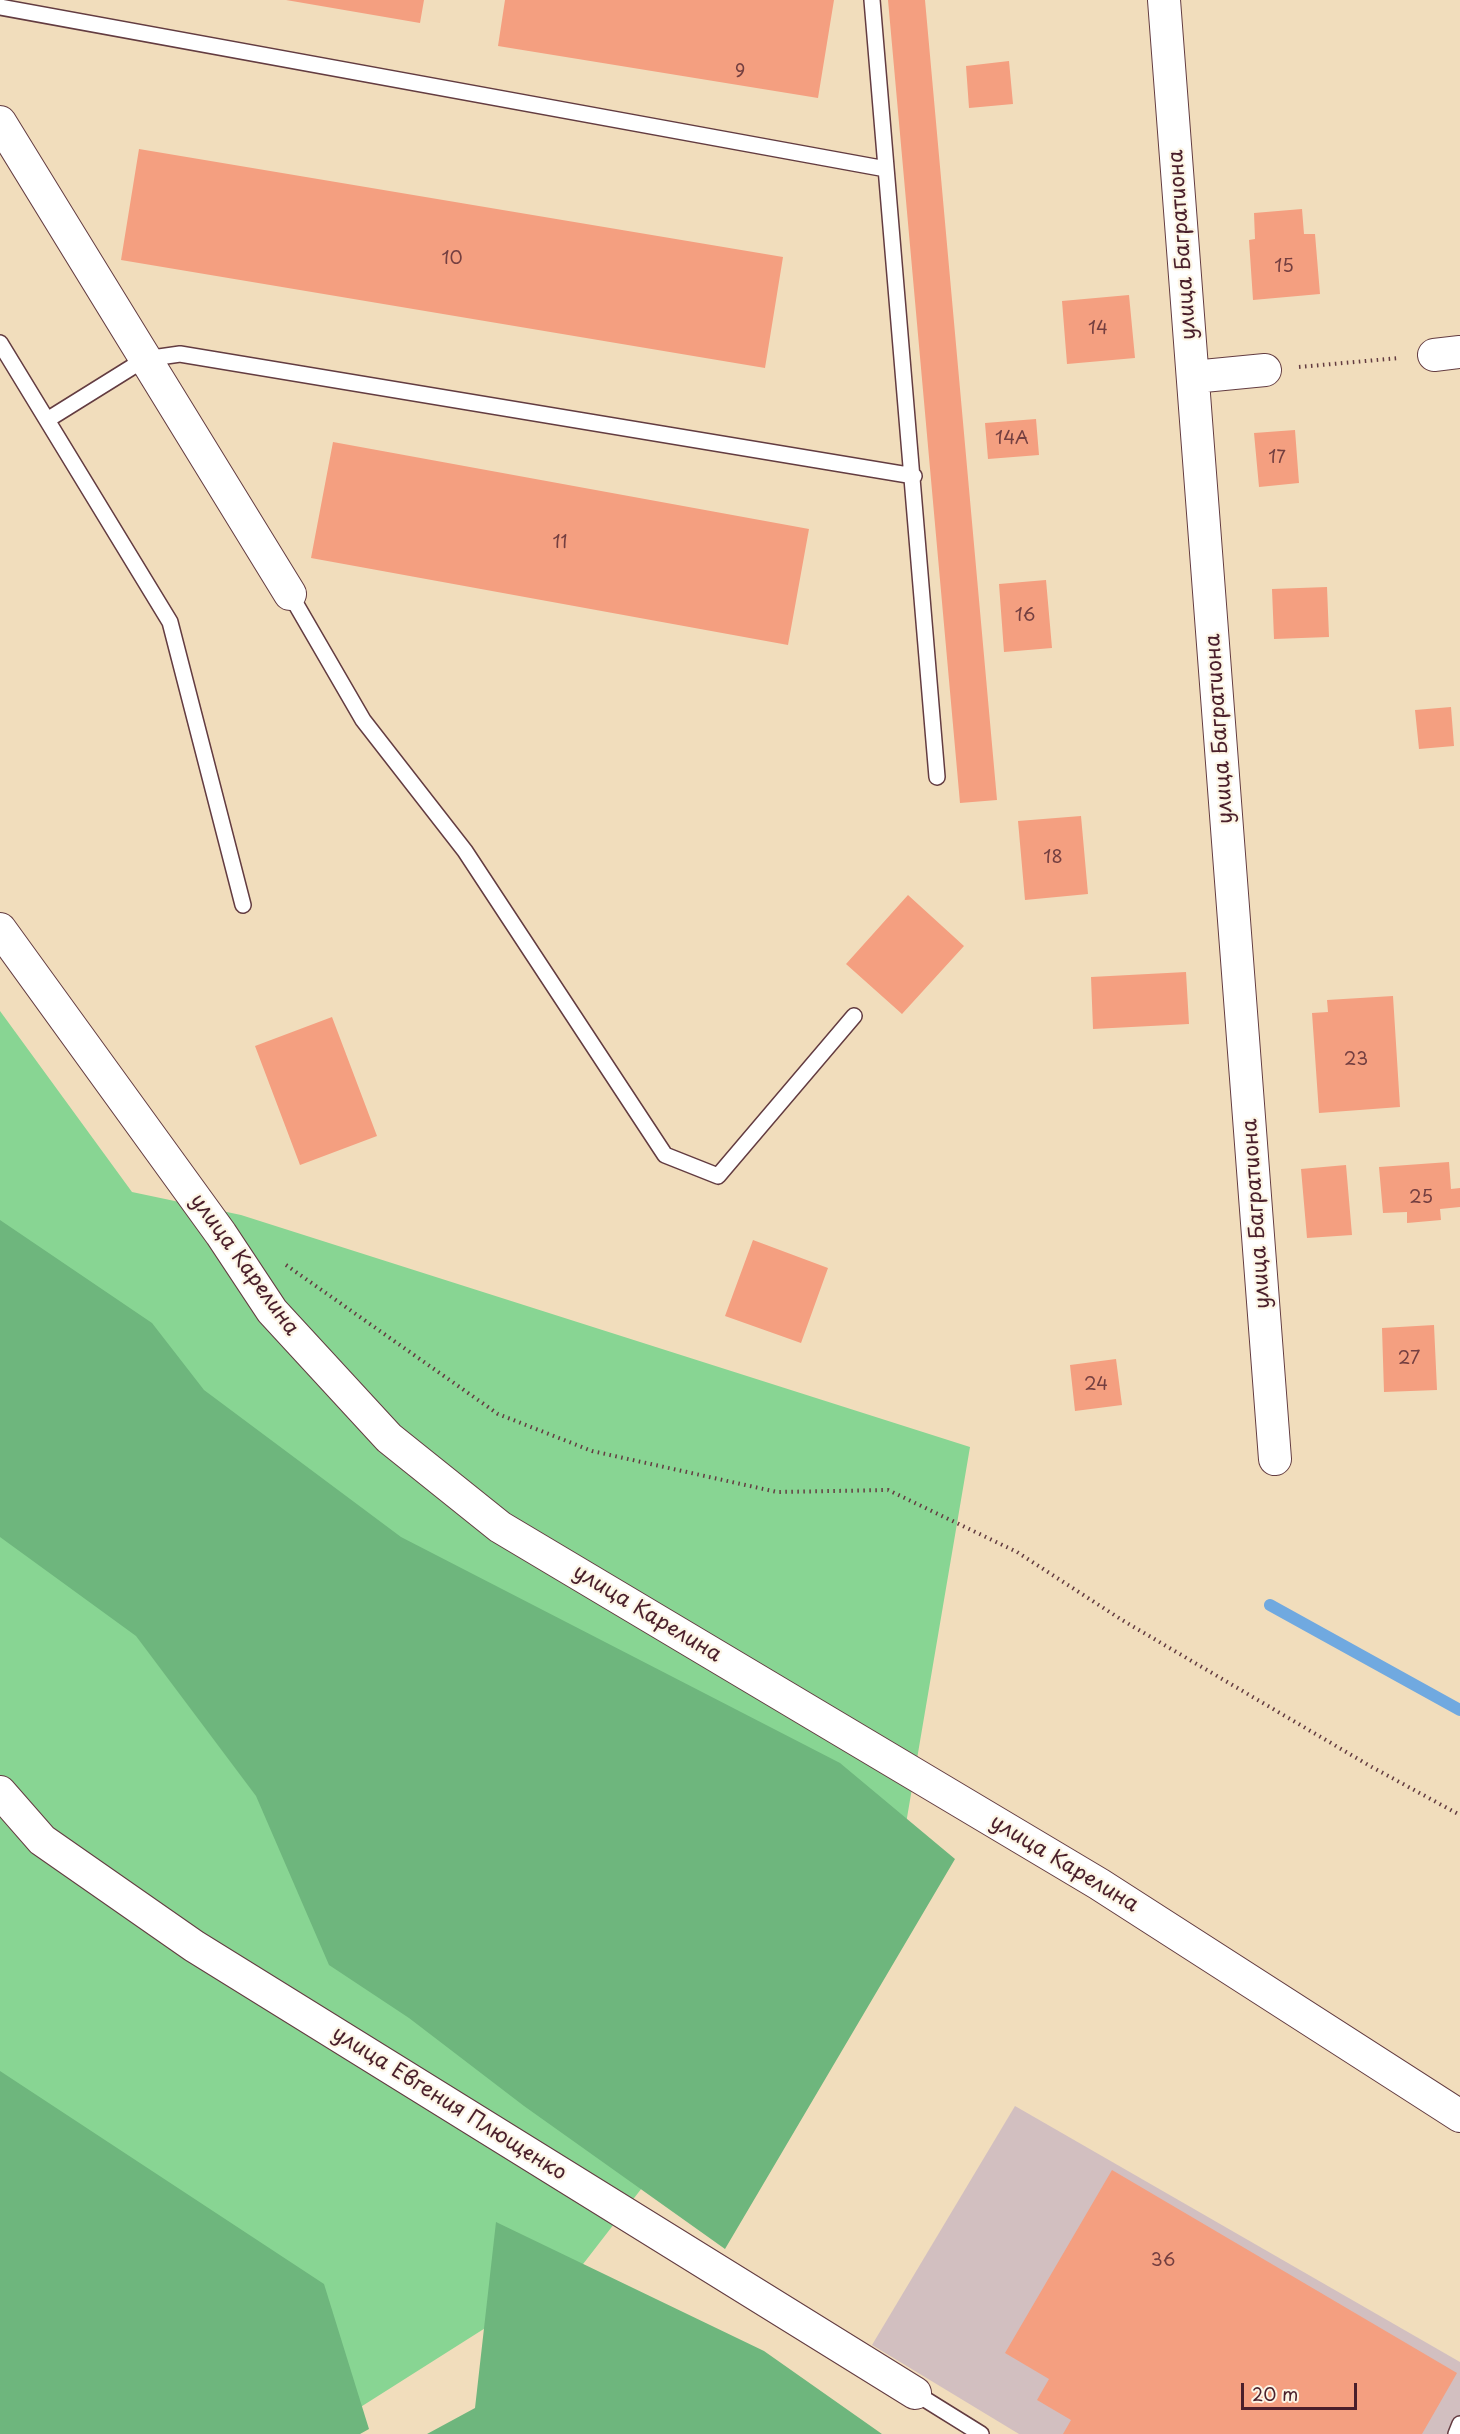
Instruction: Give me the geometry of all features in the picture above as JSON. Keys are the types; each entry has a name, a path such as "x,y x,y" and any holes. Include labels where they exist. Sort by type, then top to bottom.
{"street":[{"name":"улица Багратиона","path":"1164,0 1275,1459"},
{"path":"0,122 290,594"},
{"path":"1193,377 1266,370"},
{"name":"улица Карелина","path":"0,929 221,1234 272,1311 389,1438 501,1527 1099,1884 1460,2116"},
{"name":"улица Евгения Плющенко","path":"0,1792 42,1840 194,1946 915,2393"}],"lane":[{"path":"872,0 914,476 937,777"},
{"path":"0,7 886,169"},
{"path":"0,343 170,622 243,905"},
{"path":"47,420 145,359 180,354 914,476"},
{"path":"290,594 363,720 465,851 665,1155 718,1176 854,1016"},
{"path":"915,2393 981,2434"},
{"path":"1456,2434 1460,2424"}],"path":[{"path":"1266,370 1447,353"},
{"path":"285,1263 498,1414 592,1451 777,1492 888,1490 1017,1552 1122,1620 1370,1766 1460,1815"}],"shaded area":[{"path":"1015,2106 1460,2362 1460,2434 1019,2434 872,2345"}],"green space":[{"path":"0,1011 132,1192 241,1215 970,1447 901,1853 580,2268 318,2434 0,2434"},
{"path":"0,1220 152,1323 204,1390 401,1537 840,1763 955,1859 725,2249 524,2106 409,2018 329,1965 256,1796 136,1636 0,1537"},
{"path":"0,2071 324,2284 369,2429 360,2434 0,2434"},
{"path":"496,2222 764,2351 882,2434 427,2434 475,2408"}],"building":[{"path":"286,0 424,0 420,23"},
{"path":"505,0 834,0 818,98 498,46"},
{"path":"888,0 925,0 997,800 960,803"},
{"path":"1009,61 1013,104 969,108 966,66"},
{"path":"139,149 783,257 765,368 121,260"},
{"path":"1302,209 1304,234 1315,234 1320,294 1253,300 1249,240 1255,239 1254,213"},
{"path":"1129,295 1135,358 1067,364 1062,301"},
{"path":"1036,419 1039,455 988,459 985,423"},
{"path":"1295,430 1299,483 1259,487 1254,433"},
{"path":"333,442 809,529 788,645 311,558"},
{"path":"1046,580 1052,648 1004,652 999,584"},
{"path":"1327,587 1329,637 1274,639 1272,589"},
{"path":"1451,707 1454,746 1419,749 1415,710"},
{"path":"1081,816 1088,894 1025,900 1018,821"},
{"path":"908,895 964,946 902,1014 846,964"},
{"path":"1186,972 1189,1024 1093,1029 1091,977"},
{"path":"1393,996 1400,1107 1319,1113 1312,1013 1328,1012 1327,1000"},
{"path":"332,1017 377,1136 300,1165 255,1046"},
{"path":"1449,1162 1451,1189 1460,1188 1460,1207 1440,1209 1441,1220 1407,1223 1407,1212 1383,1213 1379,1167"},
{"path":"1346,1165 1352,1235 1307,1238 1301,1169"},
{"path":"753,1240 828,1268 801,1343 725,1316"},
{"path":"1434,1325 1437,1390 1384,1392 1382,1328"},
{"path":"1116,1359 1122,1405 1075,1411 1070,1365"},
{"path":"1112,2170 1457,2373 1422,2434 1063,2434 1071,2420 1037,2400 1049,2379 1005,2353"}],"waterway":[{"path":"1270,1605 1460,1710"}]}
